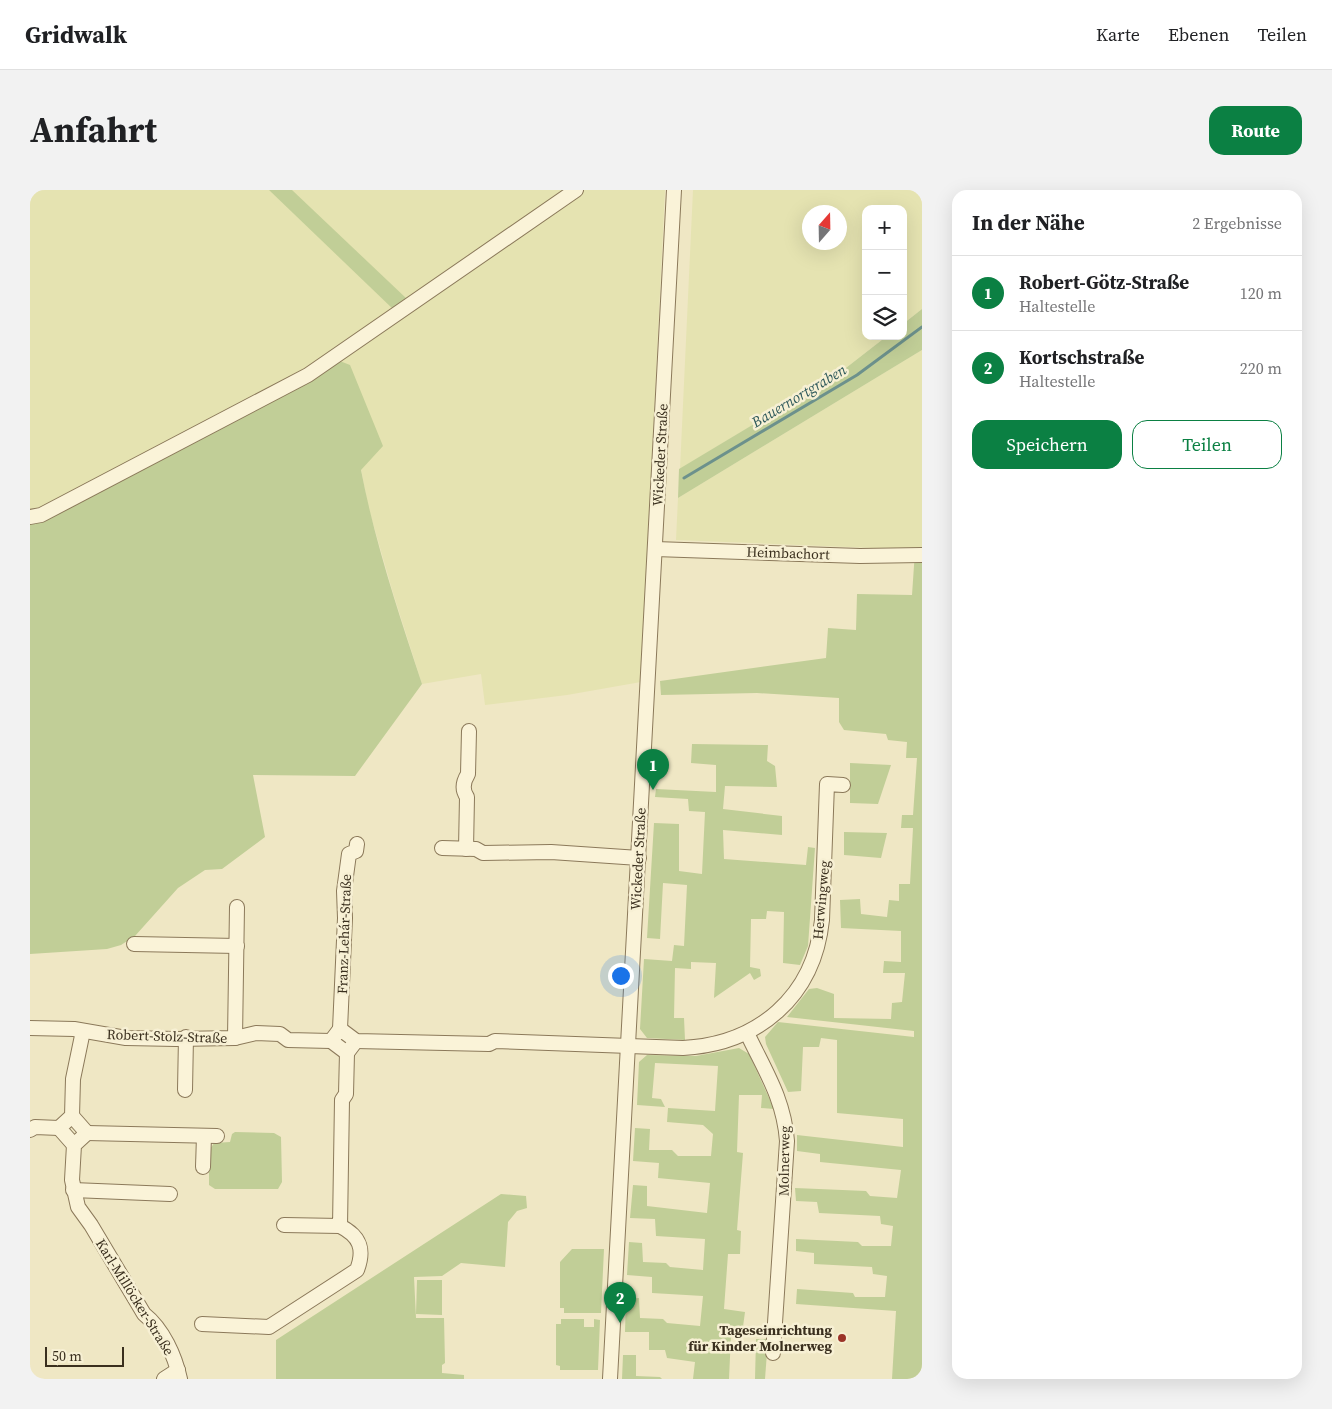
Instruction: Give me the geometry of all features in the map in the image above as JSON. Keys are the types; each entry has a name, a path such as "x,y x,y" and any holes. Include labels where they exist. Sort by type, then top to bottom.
{"street":[{"path":"30,517 41,515 308,374 576,190"},
{"name":"Wickeder Straße","path":"610,1379 674,190"},
{"name":"Heimbachort","path":"655,550 922,556"},
{"path":"466,849 468,798 464,792 464,780 468,774 468,731"},
{"name":"Herwingweg","path":"628,1045 704,1047 747,1033 771,1018 789,1000 812,964 819,940 822,920 827,784 843,785"},
{"name":"Franz-Lehár-Straße","path":"340,1029 345,918 344,892 349,854 356,851 357,844"},
{"path":"442,848 476,849 483,853 559,853 639,858"},
{"path":"235,1038 237,907"},
{"path":"134,944 237,946"},
{"name":"Robert-Stolz-Straße","path":"30,1028 114,1034 126,1038 235,1038 256,1033 280,1034 288,1040 331,1041"},
{"path":"347,1052 331,1041 340,1029 356,1041 489,1044 495,1041 628,1045"},
{"path":"84,1031 73,1079 72,1116 87,1133"},
{"name":"Molnerweg","path":"747,1033 779,1098 786,1122 787,1141 773,1352"},
{"path":"185,1090 186,1037"},
{"path":"340,1226 342,1100 346,1094 347,1052 356,1041"},
{"path":"30,1130 35,1127 59,1128 72,1116"},
{"path":"59,1128 74,1145 87,1133 211,1136 203,1167"},
{"name":"Karl-Millöcker-Straße","path":"74,1145 73,1190 78,1207 91,1225 144,1314 151,1320 170,1348 179,1375"},
{"path":"73,1190 170,1194"},
{"path":"202,1324 269,1327 356,1270 360,1262 361,1248 353,1232 340,1226 284,1225"},
{"path":"164,1379 179,1375"}],"shaded area":[{"path":"30,190 665,190 641,682 567,695 485,705 481,674 422,684 368,506 361,469 383,445 30,515"},
{"path":"693,190 922,190 922,309 907,321 907,205 862,205 862,340 882,340 842,371 680,469"},
{"path":"922,350 922,550 676,540 678,498"}],"green space":[{"path":"269,190 292,190 407,299 394,310"},
{"path":"922,309 922,350 678,498 679,469 842,371 882,340 907,340 907,321"},
{"path":"332,358 350,365 383,446 361,470 380,551 422,684 355,776 253,775 265,837 222,869 205,870 178,888 135,936 121,945 107,949 30,954 30,523 41,523 40,520"},
{"path":"915,551 922,551 922,1379 892,1379 896,1311 796,1304 797,1289 853,1293 855,1297 885,1297 887,1276 873,1274 872,1267 814,1264 814,1253 796,1251 796,1239 858,1242 862,1246 891,1246 893,1226 881,1224 880,1216 819,1213 817,1202 796,1201 795,1188 866,1191 870,1196 897,1198 901,1170 820,1162 820,1154 797,1151 797,1135 903,1147 903,1119 837,1113 837,1040 821,1038 819,1047 803,1047 801,1091 788,1092 766,1044 765,1037 778,1022 914,1037 914,1031 787,1017 809,989 817,988 834,994 834,1018 891,1019 892,1003 902,1002 905,973 883,973 884,961 901,962 901,931 841,928 840,900 860,899 861,914 887,917 889,900 899,901 899,884 910,884 913,828 901,828 902,815 913,815 917,758 906,758 907,742 888,740 886,734 844,730 839,722 839,698 757,693 661,695 660,681 826,658 828,628 856,630 857,594 912,595"},
{"path":"692,744 768,745 767,761 775,766 777,787 725,786 723,809 782,816 782,835 723,830 724,859 806,865 808,847 815,848 808,946 800,965 783,963 784,912 767,911 766,919 751,919 750,967 760,969 761,976 754,980 750,973 714,998 716,963 691,962 691,969 675,968 674,1018 684,1018 685,1040 647,1038 640,1029 644,959 672,961 674,945 684,946 687,885 663,883 660,939 647,938 654,823 679,824 679,871 702,874 705,812 689,811 688,799 655,797 656,789 716,792 716,765 691,763"},
{"path":"850,763 891,765 878,804 850,803"},
{"path":"844,832 887,833 881,858 844,855"},
{"path":"739,1048 749,1054 774,1109 761,1108 762,1095 739,1095 737,1152 743,1153 737,1230 741,1231 740,1254 728,1254 724,1309 745,1312 742,1334 731,1335 729,1379 693,1379 695,1362 667,1358 665,1350 649,1350 649,1332 625,1332 626,1299 639,1298 640,1318 663,1319 667,1323 700,1326 703,1296 652,1293 652,1277 627,1275 629,1242 642,1243 643,1262 666,1263 670,1267 703,1270 705,1239 656,1236 655,1219 630,1218 633,1185 647,1186 647,1206 707,1213 710,1183 658,1178 659,1163 633,1161 635,1128 650,1129 649,1150 672,1150 678,1156 711,1156 713,1134 703,1125 667,1122 668,1108 715,1111 718,1066 655,1063 652,1098 661,1099 665,1107 637,1105 639,1062 647,1055 696,1056"},
{"path":"235,1132 274,1133 281,1137 282,1182 278,1189 215,1189 209,1185 209,1151 214,1143 230,1142 232,1134"},
{"path":"501,1194 526,1196 527,1208 517,1211 508,1222 505,1267 461,1263 442,1276 414,1277 416,1318 444,1318 445,1363 442,1365 442,1373 464,1375 464,1379 276,1379 276,1340"},
{"path":"572,1249 604,1249 601,1313 564,1313 564,1308 560,1308 560,1262"},
{"path":"417,1280 442,1280 442,1315 416,1314"},
{"path":"561,1319 584,1319 584,1327 594,1327 594,1319 600,1320 598,1370 560,1370 560,1366 556,1365 556,1324 561,1324"},
{"path":"756,1339 768,1339 765,1379 755,1379"},
{"path":"623,1355 636,1355 636,1376 660,1377 662,1379 622,1379"}],"waterway":[{"name":"Bauernortgraben","path":"684,478 857,375 922,327"}],"place":[{"name":"Robert-Götz-Straße","path":"653,790"},
{"name":"Kortschstraße","path":"620,1323"},
{"name":"Tageseinrichtung für Kinder Molnerweg","path":"842,1338"}]}
